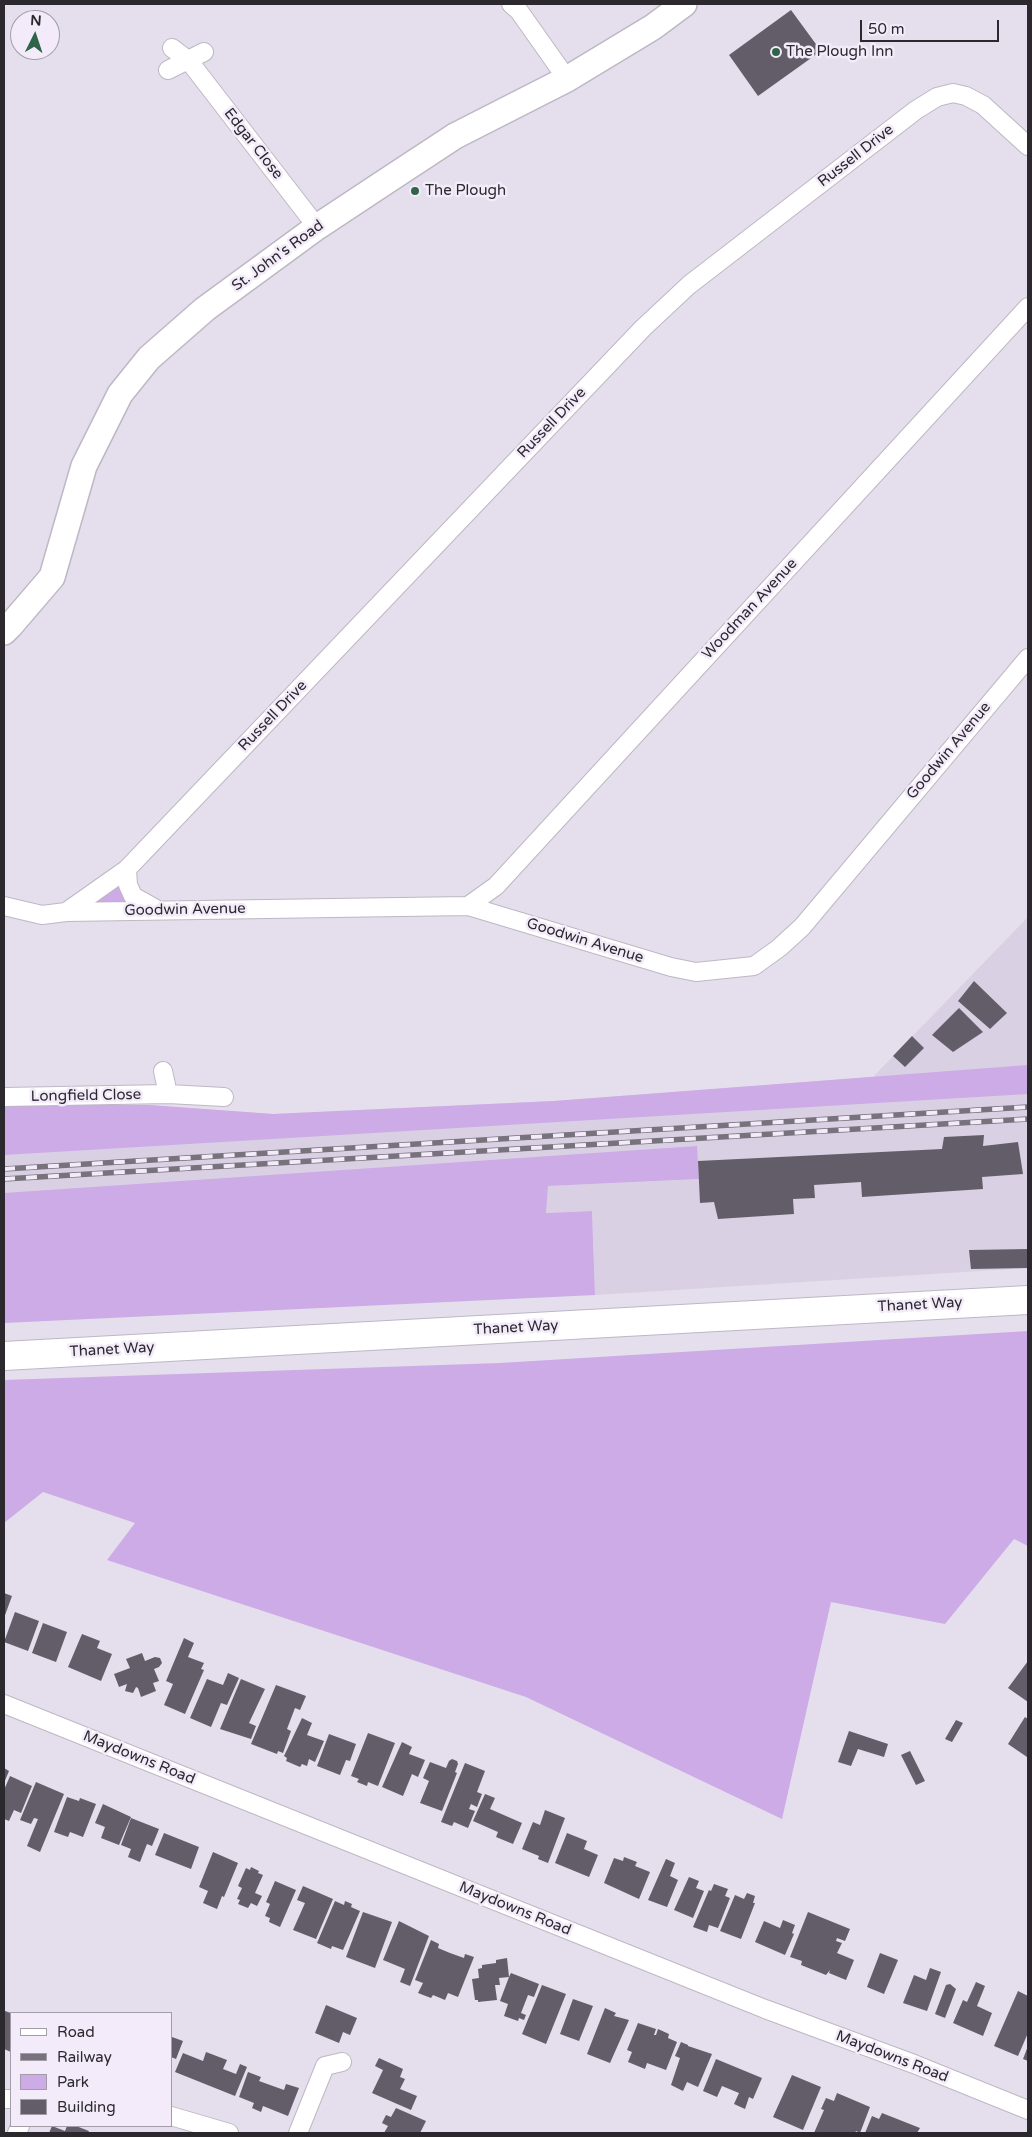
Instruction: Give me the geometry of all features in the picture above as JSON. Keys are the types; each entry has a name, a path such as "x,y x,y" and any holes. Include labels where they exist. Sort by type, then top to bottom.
{"main road":[{"name":"St. John's Road","path":"4,632 52,577 84,466 120,394 149,358 189,322 317,227 455,136 567,80 653,27 684,4"},
{"name":"Thanet Way","path":"4,1356 1028,1300"}],"street":[{"path":"511,4 519,11 567,80"},
{"name":"Edgar Close","path":"172,48 196,57 317,227"},
{"path":"168,70 196,57"},
{"name":"Russell Drive","path":"66,912 127,869 643,328 689,285 916,110 937,97 953,93 966,96 983,106 1028,146"},
{"name":"Woodman Avenue","path":"468,906 496,886 1028,307"},
{"name":"Goodwin Avenue","path":"4,906 42,915 66,912 158,910 468,906 680,969 696,972 754,966 779,948 802,927 1028,658"},
{"path":"127,869 128,885 133,896 158,910"},
{"path":"163,1070 168,1094"},
{"name":"Longfield Close","path":"4,1097 168,1094 224,1097"},
{"name":"Maydowns Road","path":"4,1704 765,2009 914,2064 1028,2110"},
{"path":"298,2133 325,2066 342,2062"},
{"path":"172,2116 229,2133"}],"shaded area":[{"path":"1028,917 1028,1268 595,1295 592,1211 545,1213 548,1186 699,1179 696,1146 4,1225 4,1105 149,1105 273,1114 554,1101 873,1077"}],"green space":[{"path":"127,869 128,885 158,910 66,912"},
{"path":"1028,1065 1028,1094 4,1155 4,1105 149,1105 273,1114 554,1101"},
{"path":"697,1146 699,1179 548,1186 546,1213 592,1211 595,1295 4,1323 4,1193"},
{"path":"1028,1331 1028,1546 1014,1539 945,1624 831,1602 782,1819 526,1697 107,1560 135,1523 43,1492 4,1523 4,1380 500,1363"}],"building":[{"name":"The Plough Inn","path":"791,10 821,51 758,96 729,55"},
{"path":"974,981 1007,1013 990,1029 958,1001"},
{"path":"959,1008 983,1032 953,1052 932,1035"},
{"path":"912,1036 924,1048 905,1067 893,1056"},
{"path":"984,1135 983,1146 1018,1142 1023,1174 982,1177 983,1189 862,1197 861,1182 814,1185 815,1198 793,1199 794,1214 718,1219 714,1202 700,1203 698,1161 942,1149 944,1137"},
{"path":"1028,1249 1028,1268 971,1269 969,1250"},
{"path":"4,1593 12,1596 4,1618"},
{"path":"15,1612 39,1621 28,1651 4,1642"},
{"path":"43,1623 67,1632 56,1662 32,1653"},
{"path":"82,1634 100,1641 97,1648 112,1654 101,1681 68,1667"},
{"path":"184,1638 194,1643 188,1657 204,1663 201,1669 204,1670 185,1714 164,1705 173,1684 166,1681"},
{"path":"142,1653 145,1661 155,1657 160,1658 162,1663 154,1669 159,1681 153,1683 156,1691 141,1697 136,1687 133,1693 125,1691 127,1684 119,1687 114,1674 130,1668 126,1659"},
{"path":"1028,1661 1028,1702 1008,1688"},
{"path":"228,1673 239,1678 227,1705 221,1703 211,1727 190,1718 207,1679 223,1685"},
{"path":"241,1679 265,1689 249,1723 256,1726 251,1739 220,1729"},
{"path":"276,1685 306,1696 300,1710 295,1708 287,1729 291,1731 283,1753 278,1751 277,1754 251,1744"},
{"path":"1025,1717 1028,1719 1027,1757 1008,1744"},
{"path":"302,1718 312,1723 307,1735 324,1741 315,1762 309,1759 307,1766 302,1764 300,1767 286,1761 287,1758 284,1756"},
{"path":"956,1720 963,1723 952,1742 945,1739"},
{"path":"849,1731 888,1744 884,1757 858,1749 851,1766 838,1762"},
{"path":"368,1733 395,1743 378,1786 368,1782 367,1786 357,1782 359,1779 351,1776"},
{"path":"329,1734 356,1744 350,1761 346,1760 340,1775 317,1766"},
{"path":"402,1742 412,1747 409,1754 425,1760 418,1777 412,1774 403,1796 382,1787"},
{"path":"910,1751 925,1781 916,1785 901,1755"},
{"path":"452,1759 457,1761 458,1764 455,1772 457,1773 442,1811 420,1803 429,1781 423,1778 430,1762 446,1768"},
{"path":"465,1763 485,1771 477,1792 482,1794 477,1807 471,1804 469,1809 475,1811 468,1828 454,1822 452,1826 441,1822"},
{"path":"4,1768 9,1771 4,1783"},
{"path":"10,1776 32,1786 21,1813 14,1810 9,1821 4,1819 4,1790"},
{"path":"36,1782 64,1794 40,1852 27,1846 38,1819 34,1818 31,1824 20,1820"},
{"path":"485,1794 495,1798 490,1809 522,1823 513,1844 496,1837 498,1832 473,1821"},
{"path":"67,1797 79,1801 80,1798 96,1804 83,1837 70,1832 68,1837 54,1832"},
{"path":"103,1804 131,1817 119,1845 101,1838 105,1827 95,1823"},
{"path":"545,1810 565,1818 548,1863 538,1859 539,1856 522,1849 533,1822 540,1825"},
{"path":"131,1818 159,1829 152,1846 147,1844 140,1862 128,1857 131,1849 121,1845"},
{"path":"164,1833 199,1847 191,1869 155,1855"},
{"path":"567,1833 587,1841 584,1849 598,1855 589,1877 555,1863"},
{"path":"213,1852 238,1863 217,1909 203,1903 208,1891 199,1887"},
{"path":"624,1857 637,1862 635,1866 650,1872 639,1899 604,1883 614,1858 623,1861"},
{"path":"666,1859 675,1863 670,1876 678,1880 667,1907 648,1900"},
{"path":"251,1867 263,1875 255,1893 262,1896 257,1906 251,1903 248,1908 238,1904 240,1900 237,1899 242,1888 238,1886 246,1868 250,1870"},
{"path":"689,1877 699,1881 696,1888 704,1891 693,1918 674,1910"},
{"path":"275,1881 296,1890 280,1927 269,1922 270,1918 265,1916 270,1904 266,1902"},
{"path":"714,1884 728,1889 725,1896 730,1898 718,1928 709,1925 707,1932 693,1927 709,1890 711,1891"},
{"path":"303,1886 333,1899 316,1939 293,1930 305,1903 297,1900"},
{"path":"747,1893 755,1896 753,1903 755,1903 741,1939 720,1931 735,1895 744,1899"},
{"path":"335,1901 344,1905 345,1901 352,1904 351,1907 360,1911 343,1950 332,1946 331,1949 317,1943"},
{"path":"363,1912 392,1922 375,1968 346,1957"},
{"path":"808,1912 850,1929 845,1941 837,1938 836,1941 842,1943 837,1953 854,1960 846,1980 829,1973 830,1970 826,1975 801,1965 802,1961 790,1957"},
{"path":"783,1920 795,1925 792,1933 794,1934 785,1955 755,1942 764,1921 780,1928"},
{"path":"399,1921 429,1936 410,1986 400,1982 405,1969 383,1960"},
{"path":"431,1940 439,1944 438,1948 450,1953 464,1958 465,1954 474,1957 458,1997 448,1993 445,2000 433,1995 431,1998 418,1993 423,1983 415,1980"},
{"path":"880,1953 898,1960 884,1994 867,1987"},
{"path":"507,1958 509,1977 499,1978 500,1985 495,1985 497,2000 478,2002 478,2000 475,2000 472,1979 479,1978 478,1969 482,1968 482,1965 496,1963 496,1960"},
{"path":"930,1968 941,1972 927,2011 903,2003 914,1975 926,1980"},
{"path":"511,1973 539,1984 534,1997 528,1995 521,2013 526,2015 524,2020 519,2018 518,2021 504,2016 508,2004 500,2001"},
{"path":"976,1982 985,1986 977,2006 992,2013 983,2036 953,2023 963,2000 967,2002"},
{"path":"950,1984 956,1989 945,2018 935,2014 946,1985"},
{"path":"542,1985 566,1994 546,2044 522,2034"},
{"path":"1018,1991 1028,1996 1028,2033 1018,2056 994,2046"},
{"path":"573,1999 593,2006 579,2041 560,2034"},
{"path":"326,2005 357,2018 350,2035 343,2032 339,2043 315,2033"},
{"path":"605,2008 616,2013 614,2016 629,2020 610,2063 587,2054"},
{"path":"5,2011 10,2013 10,2052 4,2049"},
{"path":"638,2023 656,2029 654,2035 656,2035 658,2029 669,2034 668,2038 677,2042 666,2070 647,2063 645,2069 628,2062 632,2052 627,2050"},
{"path":"172,2037 183,2041 176,2059 172,2057"},
{"path":"681,2042 712,2054 698,2087 687,2082 683,2091 671,2085 680,2058 675,2056"},
{"path":"1028,2046 1028,2061 1023,2059"},
{"path":"206,2052 227,2060 223,2069 236,2074 240,2064 247,2067 235,2096 175,2072 183,2053 203,2061"},
{"path":"379,2058 403,2069 400,2077 405,2079 400,2089 417,2096 411,2110 372,2093 383,2070 375,2066"},
{"path":"716,2059 762,2078 753,2099 749,2097 745,2109 734,2104 739,2093 722,2086 717,2097 703,2091"},
{"path":"248,2072 261,2077 259,2081 284,2090 286,2084 299,2088 288,2116 263,2106 261,2112 252,2108 254,2103 239,2097"},
{"path":"792,2075 821,2087 803,2130 773,2117"},
{"path":"837,2093 870,2107 860,2133 856,2131 855,2133 814,2133 824,2110 821,2109 826,2098 834,2101"},
{"path":"396,2108 426,2121 420,2133 384,2133 388,2126 382,2123 386,2115 391,2117"},
{"path":"882,2113 920,2128 917,2133 865,2133 872,2116 879,2119"},
{"path":"52,2127 65,2131 67,2127 79,2127 89,2131 88,2133 49,2133"}],"railway":[{"path":"4,1169 1028,1107"},
{"path":"4,1179 1028,1119"}],"place":[{"name":"The Plough Inn","path":"776,52"},
{"name":"The Plough","path":"415,191"}]}
